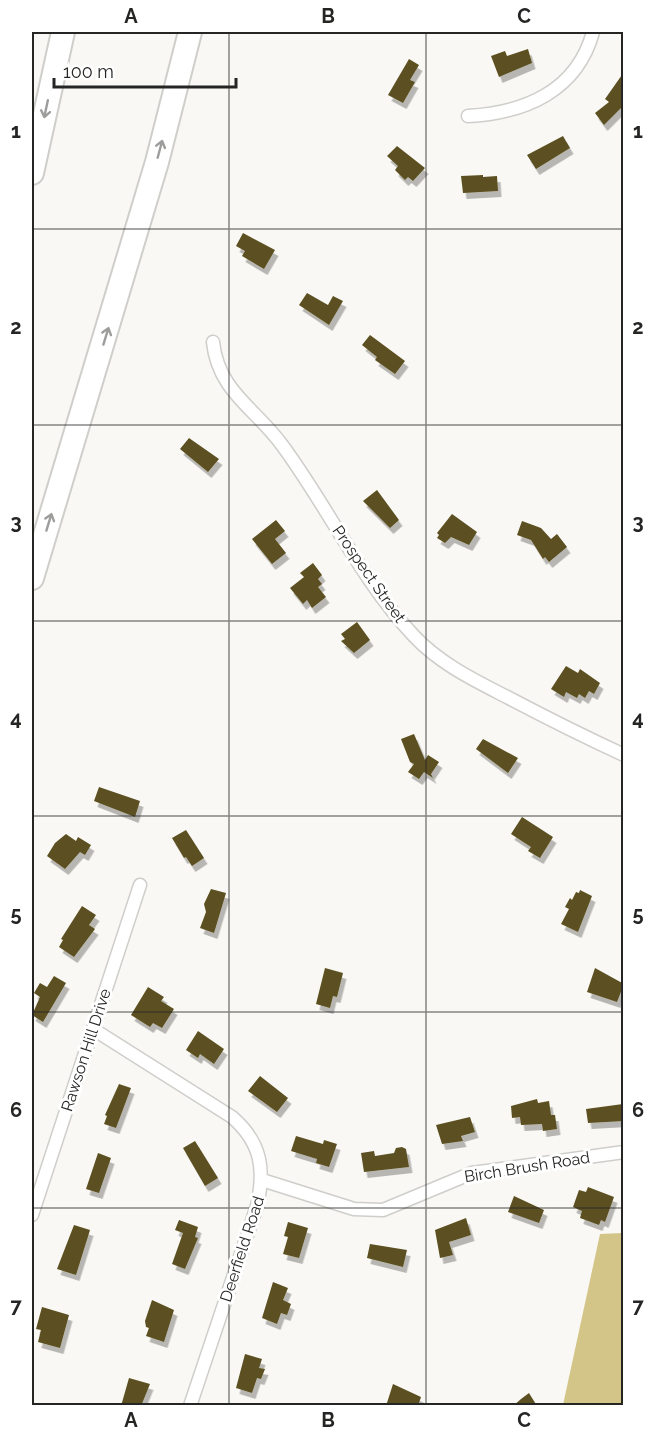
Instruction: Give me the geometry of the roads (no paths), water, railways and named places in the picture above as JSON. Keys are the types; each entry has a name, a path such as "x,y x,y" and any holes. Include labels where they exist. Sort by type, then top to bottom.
{"highway":[{"path":"32,173 63,32"},
{"path":"32,578 157,162 190,32"}],"street":[{"path":"468,116 516,110 553,92 580,62 592,32"},
{"name":"Prospect Street","path":"213,342 216,364 226,384 284,447 381,596 415,637 440,659 484,685 624,755"},
{"name":"Rawson Hill Drive","path":"32,1215 140,885"},
{"name":"Deerfield Road","path":"93,1029 236,1121 254,1145 261,1164 262,1180 232,1283 190,1406"},
{"name":"Birch Brush Road","path":"262,1180 348,1207 371,1211 407,1202 472,1173 624,1152"}]}
